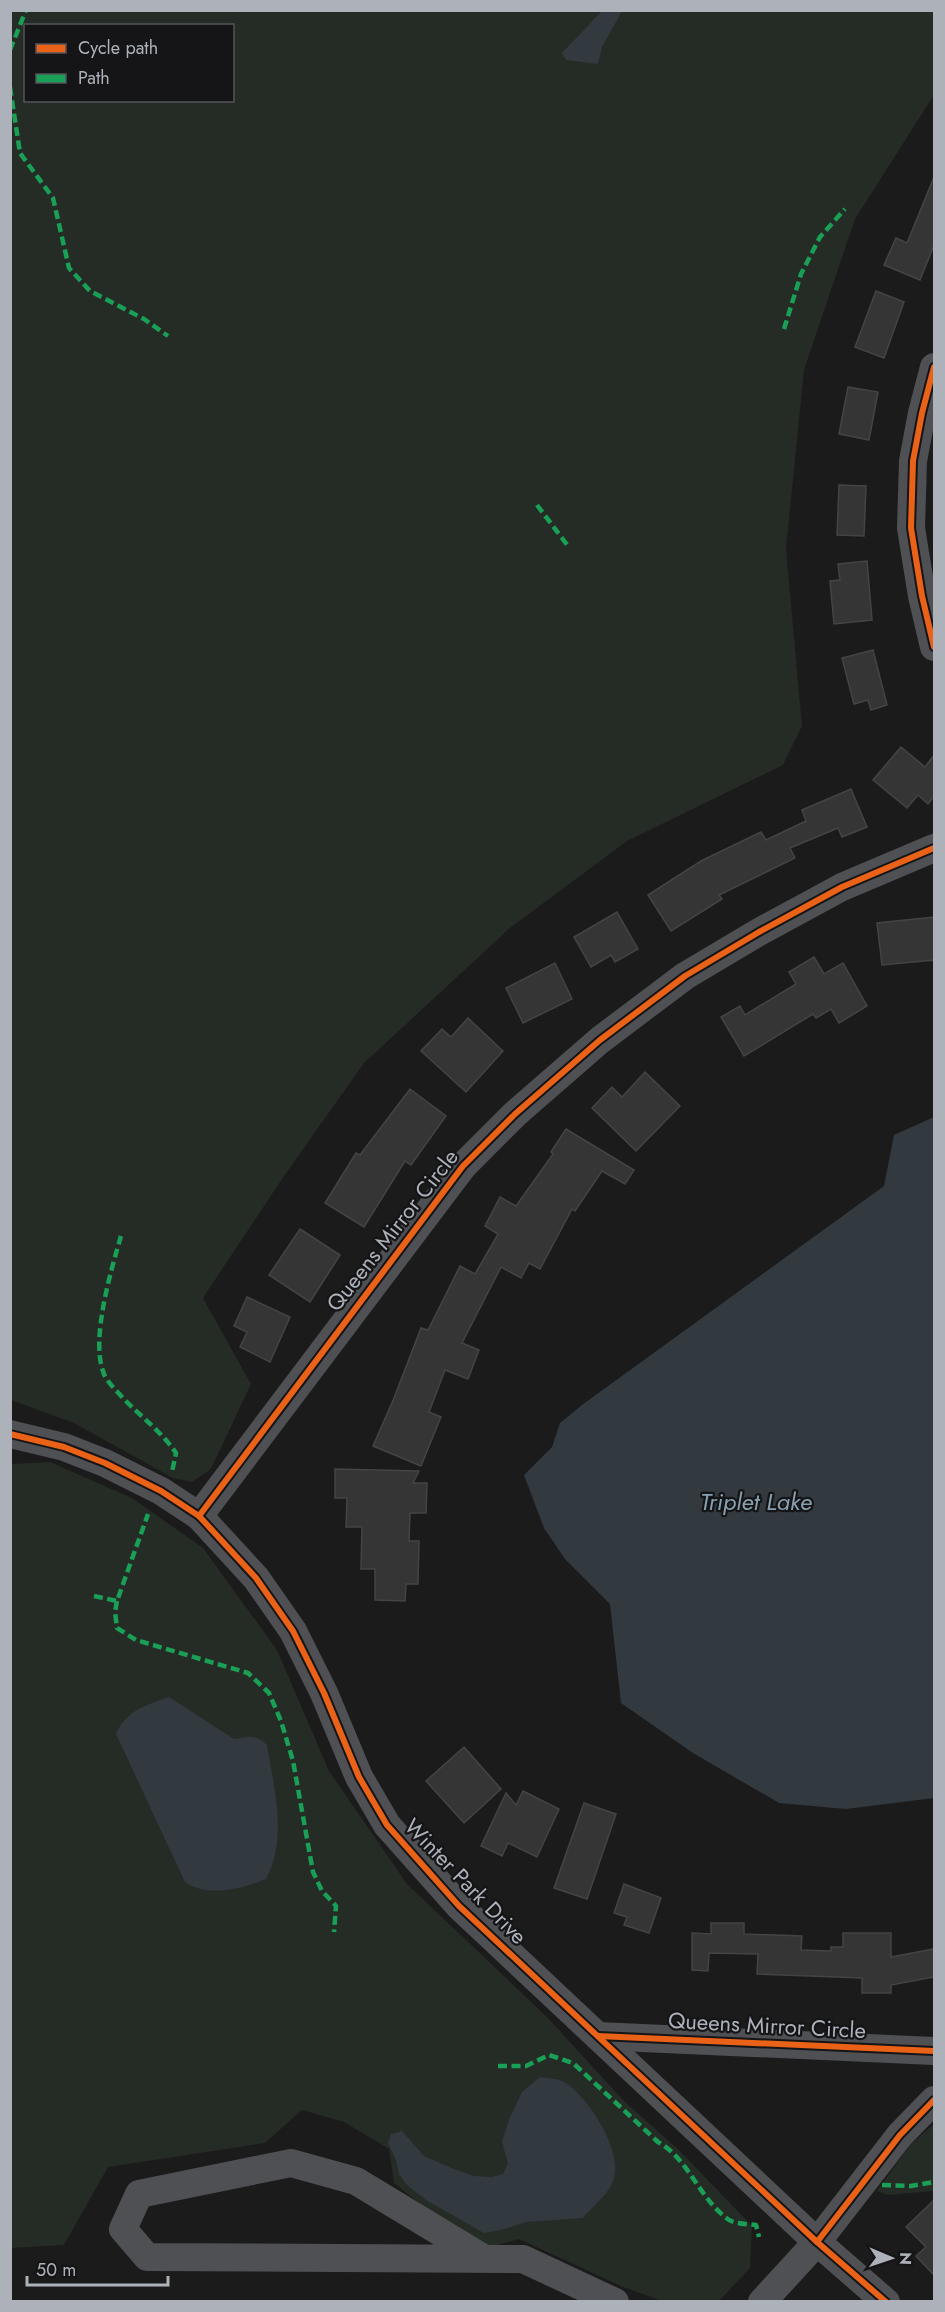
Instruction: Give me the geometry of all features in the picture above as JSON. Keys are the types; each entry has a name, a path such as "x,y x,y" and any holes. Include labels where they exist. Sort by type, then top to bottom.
{"street":[{"path":"934,367 913,461 911,528 922,596 934,647"},
{"name":"Queens Mirror Circle","path":"199,1516 463,1166 515,1114 600,1040 685,976 842,887 934,848"},
{"name":"Winter Park Drive","path":"10,1434 64,1447 105,1463 161,1491 199,1516 256,1578 293,1631 324,1692 359,1777 387,1825 459,1906 817,2242 886,2301"},
{"name":"Queens Mirror Circle","path":"598,2036 934,2051"},
{"path":"762,2301 817,2242 900,2135 934,2100"},
{"path":"483,2258 356,2181 291,2163 139,2194 123,2229 147,2257 523,2259 615,2301"}],"shaded area":[{"path":"10,11 934,11 934,95 855,219 804,370 786,549 802,726 783,765 627,841 510,928 364,1063 282,1179 203,1298 251,1384 211,1469 192,1482 173,1478 74,1423 11,1400"},
{"path":"50,1462 132,1498 203,1548 277,1650 329,1771 407,1884 547,2017 624,2101 680,2151 752,2226 750,2268 719,2301 662,2301 623,2287 519,2239 491,2247 443,2223 394,2183 389,2149 344,2122 302,2110 265,2143 108,2167 64,2245 11,2248 10,1464"},
{"path":"934,2124 934,2191 888,2195 877,2191 911,2144"}],"water":[{"path":"602,11 622,11 602,47 598,64 566,60 562,53"},
{"name":"Triplet Lake","path":"934,1117 934,1798 846,1809 779,1803 693,1753 621,1703 610,1604 565,1559 544,1528 524,1475 552,1447 560,1423 582,1405 884,1186 894,1135"},
{"path":"169,1697 234,1739 252,1737 267,1745 276,1796 278,1830 273,1864 266,1879 236,1889 214,1891 194,1887 185,1882 116,1734 131,1714"},
{"path":"540,2077 561,2081 575,2090 602,2126 613,2153 615,2166 612,2184 605,2195 583,2218 526,2222 484,2233 426,2200 407,2185 399,2174 396,2160 388,2143 391,2134 402,2131 424,2156 454,2169 473,2176 492,2177 503,2174 508,2163 502,2142 510,2117 522,2092"}],"building":[{"path":"934,177 934,245 920,280 884,265 896,238 907,243"},
{"path":"876,291 904,302 884,358 855,347"},
{"path":"848,387 878,392 869,440 839,434"},
{"path":"839,485 866,486 864,536 837,535"},
{"path":"867,561 872,620 834,624 830,581 840,580 838,564"},
{"path":"873,650 887,705 871,710 868,700 854,704 842,658"},
{"path":"901,747 925,767 934,755 934,796 928,804 918,795 907,808 873,780"},
{"path":"851,789 867,827 842,837 838,828 790,848 795,858 719,895 722,899 671,931 648,895 701,861 761,832 766,840 806,821 802,810"},
{"path":"617,912 638,949 615,962 611,955 591,967 574,937"},
{"path":"934,917 934,960 882,965 877,923"},
{"path":"814,957 824,974 843,963 867,1006 839,1023 831,1009 816,1018 813,1014 744,1056 721,1017 740,1006 745,1015 796,984 789,972"},
{"path":"555,963 572,999 523,1023 506,988"},
{"path":"468,1018 503,1051 466,1092 421,1051 442,1029 451,1037"},
{"path":"645,1072 680,1106 636,1151 592,1108 612,1087 622,1097"},
{"path":"410,1089 446,1116 411,1165 405,1161 364,1227 325,1203 356,1153 360,1155"},
{"path":"566,1129 634,1170 625,1184 602,1171 575,1211 572,1209 540,1269 529,1263 521,1278 501,1267 462,1343 479,1350 468,1379 445,1370 429,1412 441,1417 421,1466 373,1446 421,1328 428,1330 460,1266 475,1274 498,1234 485,1226 500,1197 516,1206 553,1154 551,1152"},
{"path":"300,1229 340,1255 310,1302 269,1275"},
{"path":"247,1297 290,1317 270,1362 240,1347 247,1332 234,1326"},
{"path":"335,1469 419,1471 413,1483 427,1483 426,1513 410,1513 409,1541 419,1541 418,1584 406,1584 405,1601 375,1600 375,1569 361,1569 362,1527 346,1527 347,1498 335,1498"},
{"path":"464,1747 501,1789 464,1823 426,1781"},
{"path":"523,1791 559,1809 537,1857 508,1843 502,1856 481,1846 506,1793 516,1805"},
{"path":"584,1803 616,1814 587,1899 554,1888"},
{"path":"624,1884 661,1898 649,1933 624,1925 627,1917 614,1913"},
{"path":"711,1923 744,1923 744,1934 802,1936 801,1950 831,1951 831,1947 843,1947 843,1933 891,1933 891,1957 934,1949 934,1977 891,1985 891,1993 862,1993 862,1978 757,1974 758,1954 709,1953 708,1971 692,1970 692,1933 711,1934"},
{"path":"934,2200 934,2275 916,2256 926,2247 906,2227"}],"marked path":[{"path":"10,50 26,10"},
{"path":"10,87 20,153 53,198 69,268 90,291 144,319 168,336"},
{"path":"784,329 801,274 820,237 845,209"},
{"path":"537,505 568,546"},
{"path":"121,1236 104,1304 99,1341 100,1357 104,1374 111,1385 176,1453 172,1472"},
{"path":"94,1596 117,1601 148,1514"},
{"path":"117,1601 115,1612 117,1628 136,1640 248,1673 269,1693 281,1721 293,1761 313,1872 322,1891 336,1906 334,1932"},
{"path":"498,2066 526,2066 549,2055 573,2063 678,2158 719,2211 729,2220 756,2225 759,2237"},
{"path":"882,2185 911,2186 934,2182"}],"cycle path":[{"path":"934,367 913,461 911,528 922,596 934,647"},
{"path":"199,1516 463,1166 515,1114 600,1040 685,976 842,887 934,848"},
{"path":"10,1434 64,1447 105,1463 161,1491 199,1516 256,1578 293,1631 324,1693 359,1777 387,1825 459,1906 817,2242 886,2302"},
{"path":"598,2036 934,2051"},
{"path":"817,2242 900,2135 934,2100"}]}
